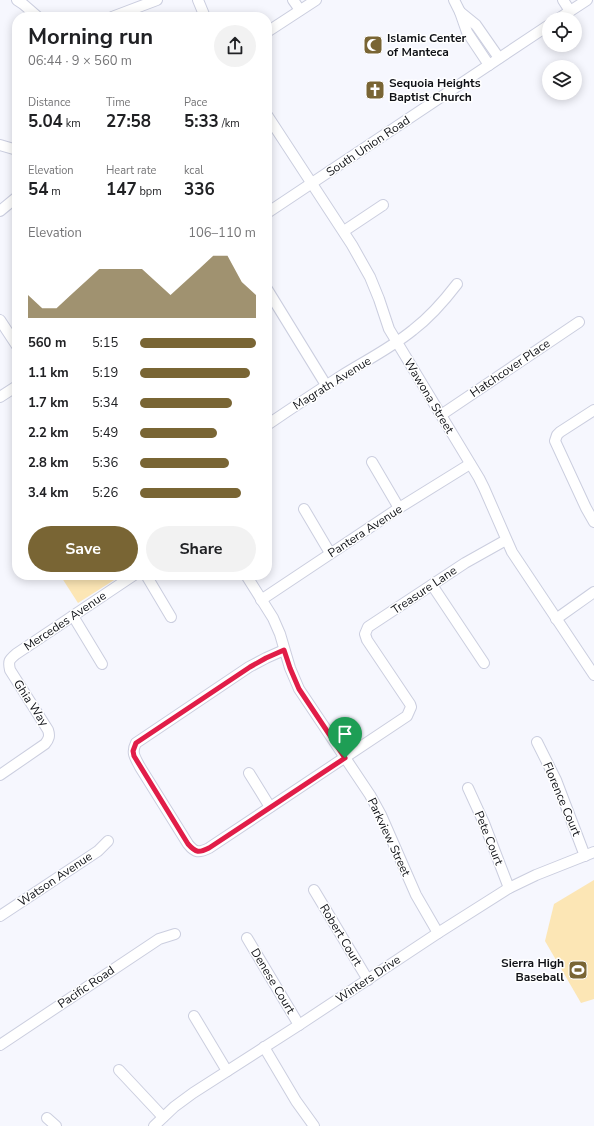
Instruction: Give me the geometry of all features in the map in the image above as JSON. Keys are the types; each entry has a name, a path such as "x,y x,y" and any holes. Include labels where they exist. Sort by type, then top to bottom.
{"street":[{"path":"17,0 32,12"},
{"path":"125,12 157,0"},
{"path":"198,0 203,12"},
{"path":"293,0 300,10"},
{"path":"272,29 316,0"},
{"path":"454,0 467,32 489,65"},
{"path":"563,0 570,11 586,0"},
{"path":"460,12 476,25 499,58"},
{"name":"South Union Road","path":"272,210 542,30"},
{"name":"Wawona Street","path":"272,123 344,232 370,277 389,329 484,488 512,552 594,675"},
{"path":"0,145 12,149"},
{"path":"0,211 12,200"},
{"path":"344,232 383,205"},
{"name":"Magrath Avenue","path":"272,422 414,330 446,299 456,284"},
{"path":"272,297 326,386"},
{"path":"0,320 12,338"},
{"name":"Hatchcover Place","path":"441,415 579,322"},
{"path":"0,397 12,389"},
{"path":"594,410 560,432 555,441 594,522"},
{"path":"372,462 399,508"},
{"name":"Pantera Avenue","path":"261,600 399,508 470,464"},
{"path":"304,509 330,553"},
{"name":"Treasure Lane","path":"345,758 403,720 407,716 410,708 410,704 367,640 366,634 368,627 465,563 506,540"},
{"name":"Mercedes Avenue","path":"13,675 10,670 10,659 127,580"},
{"path":"149,580 172,617"},
{"name":"Parkview Street","path":"249,580 273,618 280,634 290,668 299,689 370,795 381,815 416,895 438,933"},
{"path":"432,585 484,663"},
{"path":"556,618 594,592"},
{"path":"74,616 102,664"},
{"path":"284,650 250,667 136,743 133,748 134,756 185,839 193,850 199,852 203,851 345,758"},
{"name":"Ghia Way","path":"0,775 45,744 48,740 49,734 48,730 13,675"},
{"name":"Florence Court","path":"537,742 590,854"},
{"path":"249,773 270,807"},
{"name":"Pete Court","path":"468,788 484,822 509,888"},
{"name":"Watson Avenue","path":"0,916 98,851 108,840"},
{"name":"Winters Drive","path":"154,1126 193,1093 509,888 536,875 590,854"},
{"name":"Robert Court","path":"314,890 368,980"},
{"name":"Pacific Road","path":"0,1045 159,938 175,934"},
{"name":"Denese Court","path":"247,938 299,1025"},
{"path":"194,1016 227,1071"},
{"path":"264,1047 296,1101 314,1126"},
{"path":"120,1070 163,1117"},
{"path":"47,1118 56,1126"}],"shaded area":[{"path":"63,580 114,580 78,603"},
{"name":"Sierra High Baseball","path":"594,880 594,999 581,1003 545,941 554,904"}],"place":[{"name":"Islamic Center of Manteca","path":"373,45"},
{"name":"Sequoia Heights Baptist Church","path":"375,90"},
{"name":"Sierra High Baseball","path":"578,970"}],"route":[{"path":"284,650 299,689 345,758 209,848 199,852 193,850 188,844 140,767 134,756 133,748 136,743 250,667 284,650"}]}
